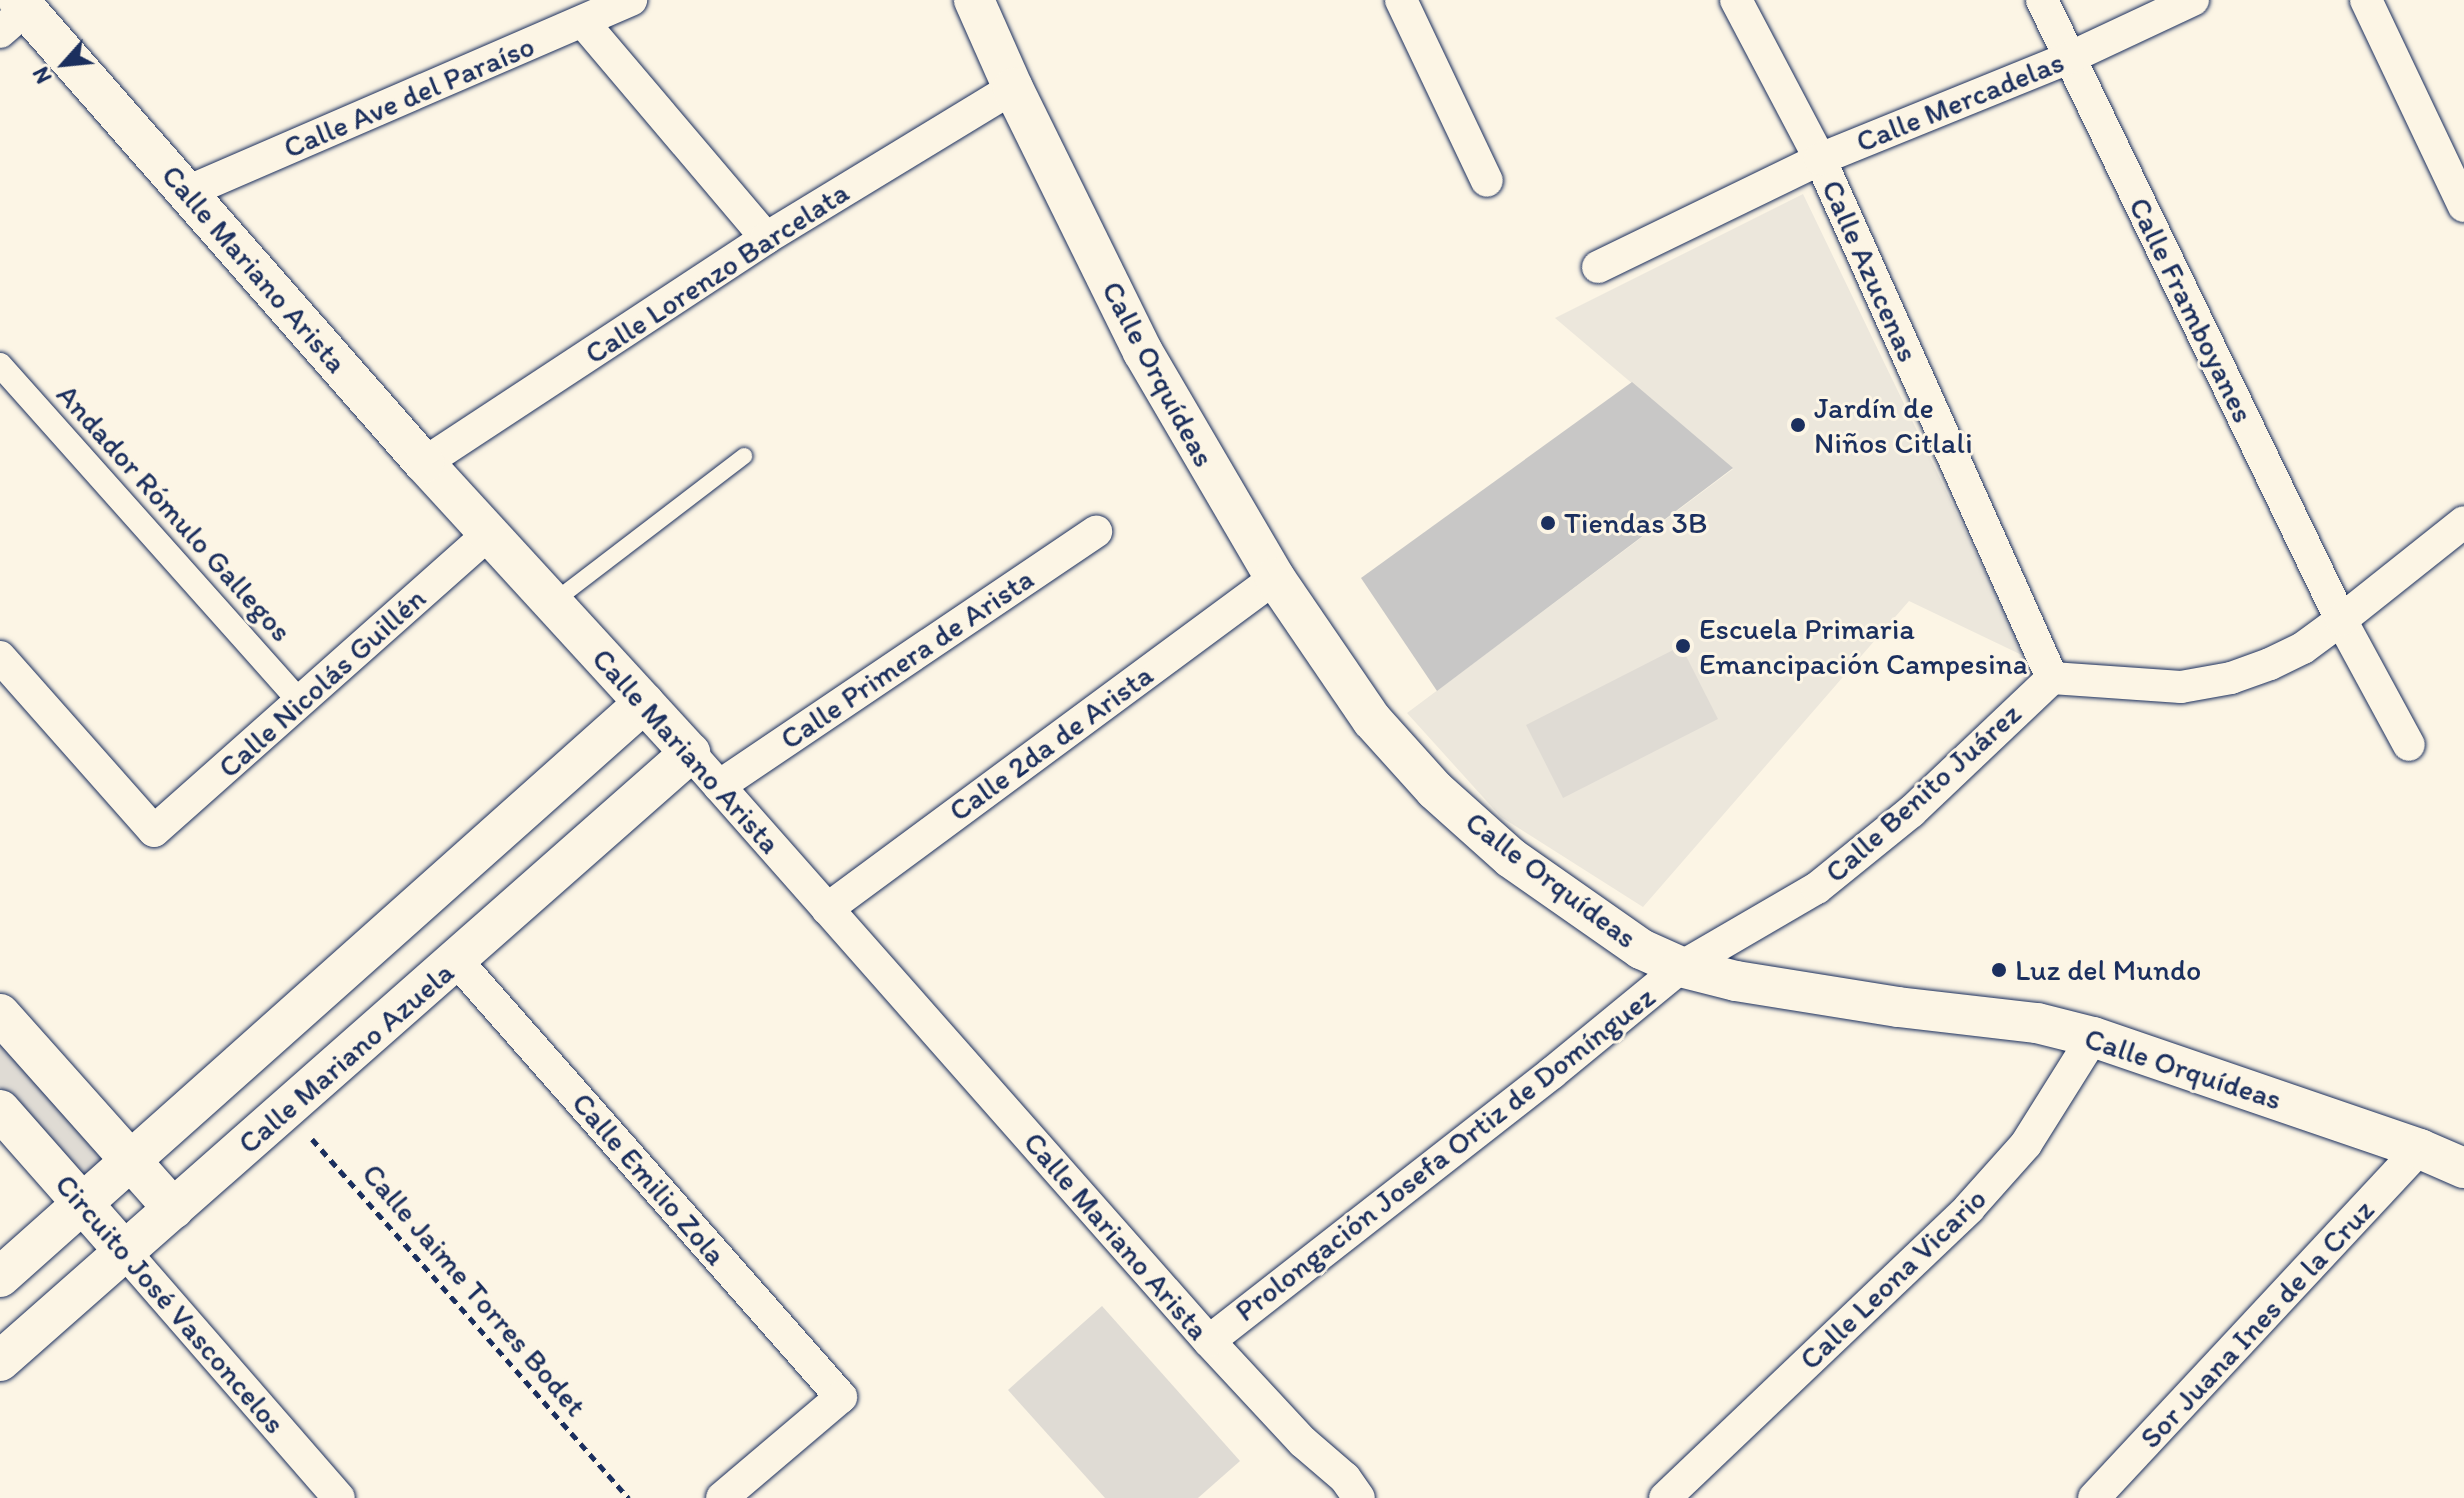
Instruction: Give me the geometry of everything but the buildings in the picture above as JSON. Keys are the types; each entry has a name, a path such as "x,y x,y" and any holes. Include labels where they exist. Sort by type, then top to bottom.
{"street":[{"name":"Calle Ave del Paraíso","path":"187,192 591,12 631,0"},
{"name":"Calle Orquídeas","path":"974,0 1013,88 1143,352 1275,578 1372,720 1435,790 1511,858 1641,949 1681,967 1736,981 1898,1007 2037,1023 2093,1037 2420,1149 2464,1168"},
{"path":"1401,0 1487,181"},
{"name":"Calle Azucenas","path":"1736,0 1820,159 2052,678"},
{"name":"Calle Framboyanes","path":"2042,0 2341,620 2409,745"},
{"name":"Calle Mercadelas","path":"1598,267 1820,159 2069,58 2193,0"},
{"path":"2366,0 2464,206"},
{"path":"591,12 766,238"},
{"name":"Calle Mariano Arista","path":"15,14 187,192 424,463 690,753 1209,1341 1303,1442 1345,1478 1359,1498"},
{"name":"Calle Lorenzo Barcelata","path":"424,463 766,238 1013,88"},
{"name":"Andador Rómulo Gallegos","path":"0,365 301,703"},
{"path":"2052,678 2181,687 2231,678 2270,664 2303,648 2464,522"},
{"name":"Calle Primera de Arista","path":"719,786 1096,532"},
{"name":"Calle Nicolás Guillén","path":"0,657 154,831 489,534"},
{"name":"Calle 2da de Arista","path":"827,909 1275,578"},
{"name":"Calle Benito Juárez","path":"1681,967 1817,888 1911,812 2052,678"},
{"path":"0,1277 644,703"},
{"name":"Calle Mariano Azuela","path":"0,1361 690,753"},
{"name":"Calle Emilio Zola","path":"457,961 841,1397 722,1498"},
{"name":"Prolongación Josefa Ortiz de Domínguez","path":"1209,1341 1552,1073 1681,967"},
{"path":"0,1014 174,1209"},
{"name":"Calle Leona Vicario","path":"1665,1498 1969,1208 2026,1144 2093,1037"},
{"name":"Circuito José Vasconcelos","path":"0,1110 339,1498"},
{"name":"Sor Juana Ines de la Cruz","path":"2094,1498 2420,1149"}],"lane":[{"path":"552,603 744,456"}],"path":[{"name":"Calle Jaime Torres Bodet","path":"287,1110 629,1498"}],"shaded area":[{"path":"1803,194 2026,657 1909,601 1643,907 1501,817 1407,713 1733,469 1555,318"},
{"path":"1681,646 1718,719 1563,798 1526,725"},
{"path":"0,1036 110,1159 85,1182 0,1087"},
{"path":"1102,1306 1240,1461 1198,1498 1105,1498 1008,1390"}],"place":[{"name":"Jardín de Niños Citlali","path":"1798,425"},
{"name":"Tiendas 3B","path":"1548,523"},
{"name":"Escuela Primaria Emancipación Campesina","path":"1683,646"},
{"name":"Luz del Mundo","path":"1999,970"}]}
